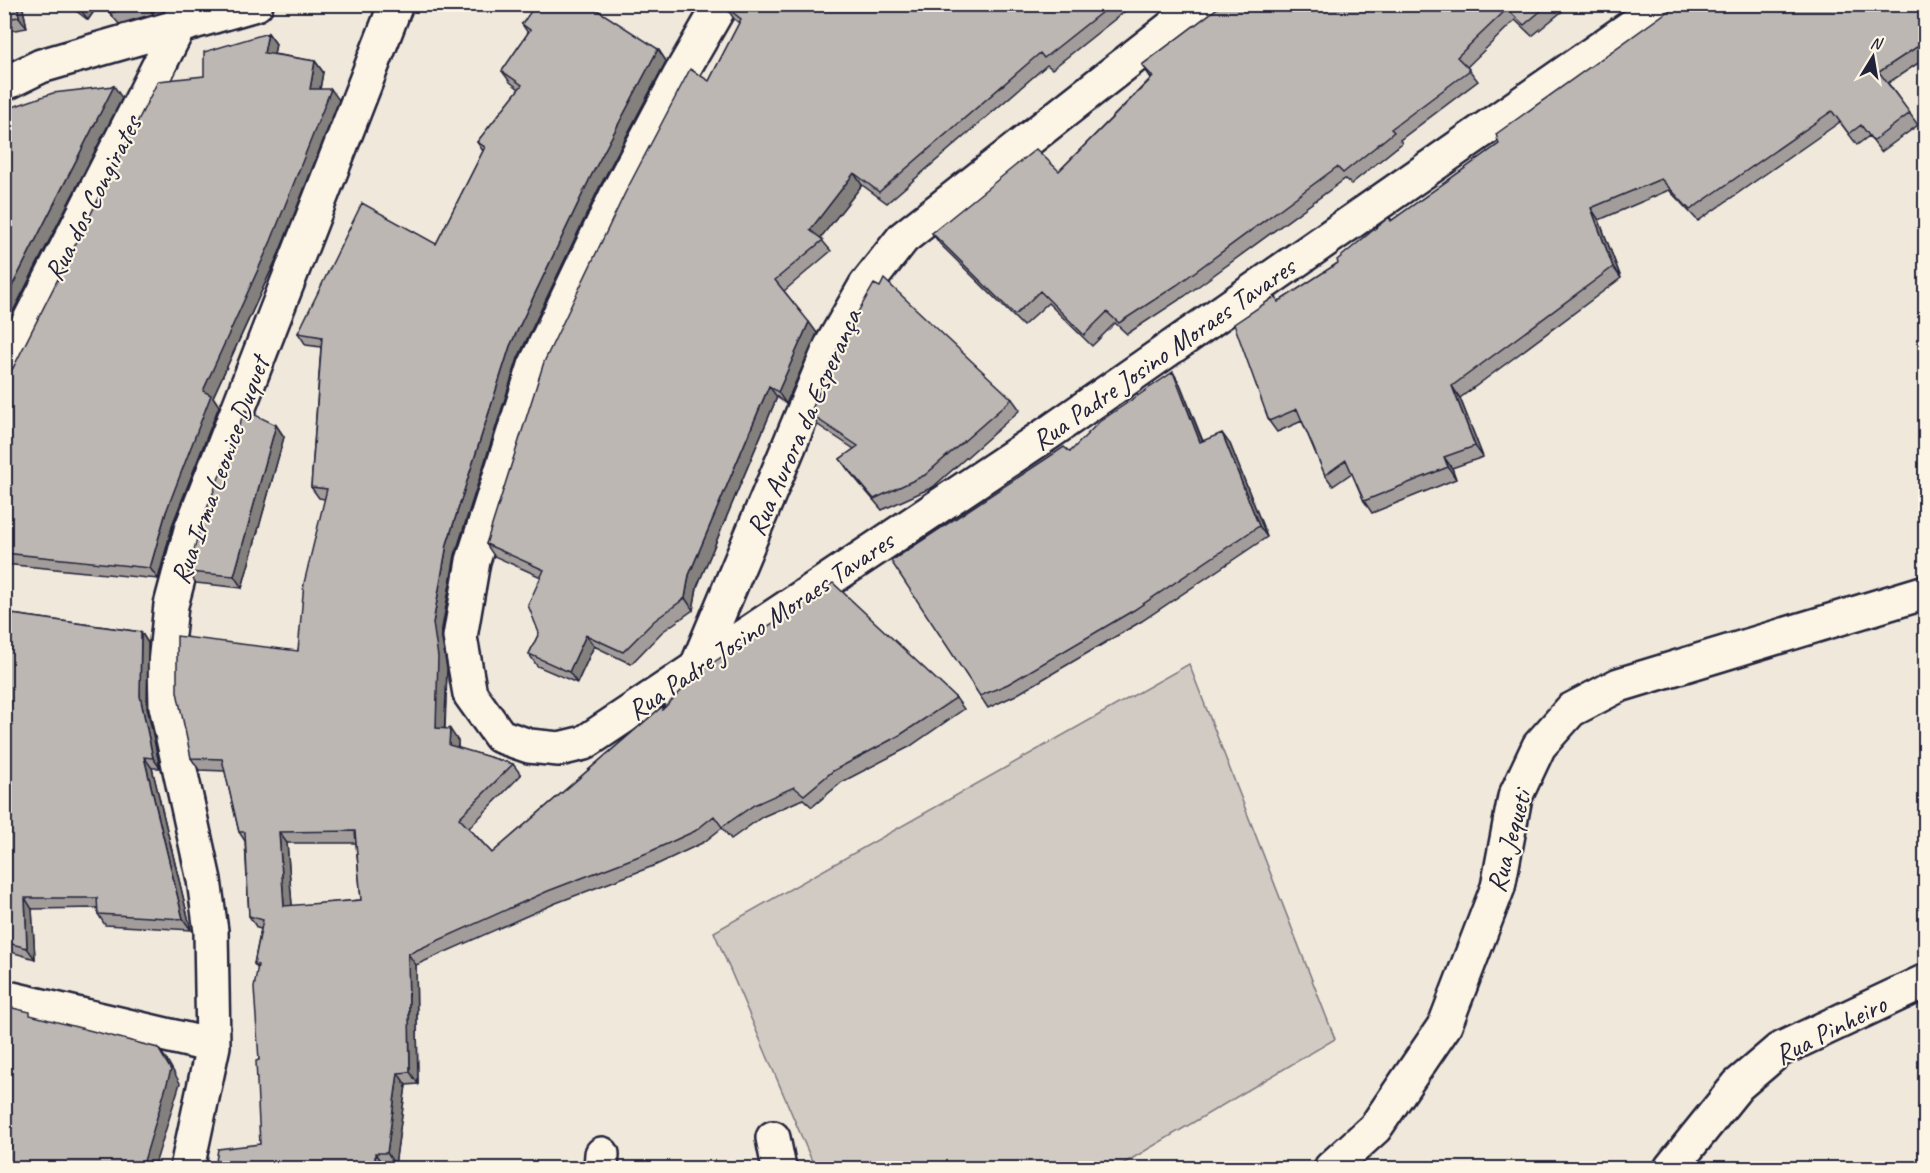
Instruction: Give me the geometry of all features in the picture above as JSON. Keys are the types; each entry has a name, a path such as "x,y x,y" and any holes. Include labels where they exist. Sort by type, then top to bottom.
{"street":[{"path":"4,84 41,66 182,14 256,4"},
{"name":"Rua Irma Leonice Duquet","path":"187,1168 213,1046 211,931 204,880 166,706 165,664 171,605 191,530 396,4"},
{"name":"Rua Padre Josino Moraes Tavares","path":"721,4 680,75 616,196 535,366 473,561 460,637 470,694 500,736 529,746 558,749 584,743 1050,432 1664,4"},
{"name":"Rua Aurora da Esperança","path":"697,666 830,348 866,285 903,238 1201,4"},
{"name":"Rua dos Congirates","path":"4,371 182,14"},
{"name":"Rua Jequeti","path":"1331,1168 1375,1128 1445,1025 1498,887 1515,797 1539,746 1571,710 1619,685 1926,592"},
{"name":"Rua Pinheiro","path":"1671,1168 1738,1085 1779,1050 1926,981"},
{"path":"4,997 213,1046"}],"shaded area":[{"path":"1189,664 1335,1039 1116,1168 815,1168 714,932"}],"building":[{"path":"4,4 17,4 19,17 4,19"},
{"path":"74,4 84,4 80,9"},
{"path":"104,4 141,4 111,13"},
{"path":"536,4 588,4 658,49 591,176 510,346 447,544 433,623 438,657 436,728 450,729 449,745 513,764 459,818 492,853 664,705 663,709 702,670 833,583 956,698 900,735 833,771 804,795 794,787 754,805 722,827 714,816 695,831 647,853 548,891 408,954 410,1072 398,1073 387,1153 375,1153 375,1168 215,1168 218,1149 260,1144 256,1061 259,1060 254,988 258,965 254,964 263,920 249,916 245,832 239,832 222,759 191,758 177,692 177,636 298,651 304,583 327,489 311,487 322,337 298,333 362,203 436,244 485,147 477,142 522,85 502,71 530,30 522,24","holes":["355,831 361,900 284,906 279,832"]},
{"path":"727,4 1112,4 1044,58 1040,53 879,192 854,173 810,230 823,240 775,280 809,322 778,392 769,386 689,575 685,598 654,621 623,652 586,635 569,672 529,654 539,633 528,605 544,570 486,544 544,362 625,193 690,69 709,81 741,19 726,7"},
{"path":"1223,4 1549,4 1524,25 1507,9 1457,57 1470,70 1391,129 1394,132 1343,173 1337,167 1177,285 1119,323 1107,312 1084,335 1040,291 1015,315 932,233 1036,149 1059,171 1153,77 1142,65"},
{"path":"1678,4 1926,4 1926,41 1879,72 1910,113 1873,141 1861,125 1849,134 1832,111 1690,210 1661,179 1591,208 1613,267 1452,386 1475,446 1444,457 1448,467 1364,501 1346,460 1325,475 1297,409 1269,421 1234,324 1276,296 1278,302 1338,263 1337,260 1389,217 1391,221 1499,144 1496,134"},
{"path":"268,33 264,53 315,61 310,89 331,89 271,241 203,391 211,395 166,512 150,568 4,553 4,376 13,368 158,81 204,76 204,52"},
{"path":"114,86 4,302 4,110 53,93"},
{"path":"884,279 1012,399 925,475 874,499 840,459 858,446 810,414 839,345 874,284 880,287"},
{"path":"1173,372 1200,442 1222,433 1259,526 1134,610 1008,684 980,696 891,561 1064,447 1070,452 1099,422"},
{"path":"245,410 276,425 234,576 188,572 201,524"},
{"path":"4,613 141,632 140,696 153,758 144,757 183,919 98,914 97,898 25,898 27,948 4,942"},
{"path":"4,1006 30,1012 30,1015 158,1048 171,1070 142,1168 4,1168"}]}
